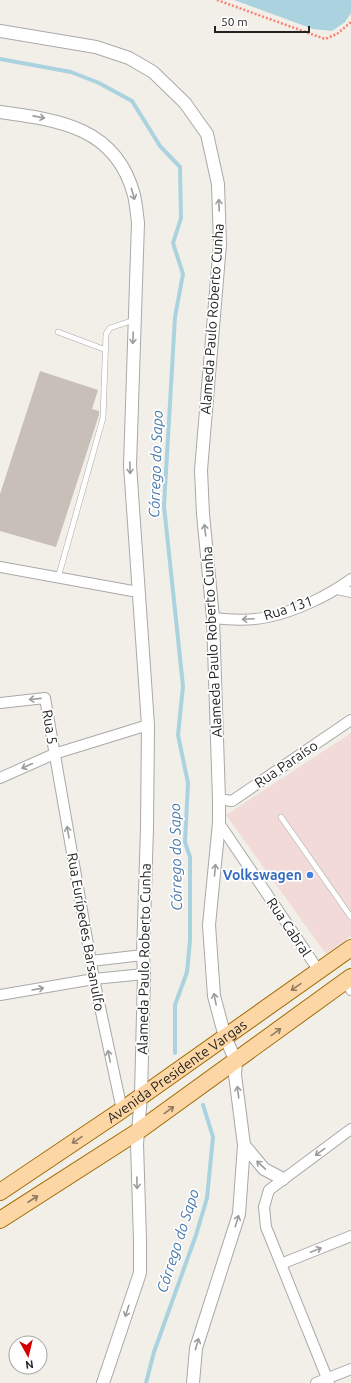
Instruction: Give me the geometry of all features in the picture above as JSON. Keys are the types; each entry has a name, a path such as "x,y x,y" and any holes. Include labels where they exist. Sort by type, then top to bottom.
{"main road":[{"name":"Avenida Presidente Vargas","path":"0,1192 122,1110 141,1095 351,948"},
{"name":"Avenida Presidente Vargas","path":"0,1220 137,1132 236,1060 349,983"}],"street":[{"name":"Alameda Paulo Roberto Cunha","path":"0,31 96,47 129,58 153,72 185,103 207,134 218,184 220,244 201,470 203,514 213,618 219,799 219,823 209,925 214,996 225,1037 236,1060 235,1075 244,1145 239,1214 196,1348 193,1383"},
{"name":"Alameda Paulo Roberto Cunha","path":"0,112 61,122 84,131 108,149 123,170 134,194 138,223 130,465 148,725 147,828 142,955 144,974 141,1095 137,1132 140,1273 103,1383"},
{"path":"0,567 138,592"},
{"name":"Rua 131","path":"213,618 230,620 267,618 295,608 337,589 351,579"},
{"path":"337,589 351,592"},
{"name":"Rua 5","path":"0,703 45,698 54,754"},
{"name":"Rua Paraíso","path":"219,799 232,801 351,720"},
{"path":"0,778 54,754 148,725"},
{"name":"Rua Eurípedes Barsanulfo","path":"54,754 94,979 122,1110"},
{"name":"Rua Cabral","path":"219,823 319,971"},
{"path":"91,961 142,955"},
{"path":"0,995 94,979 144,974"},
{"path":"328,1381 266,1227 264,1207 269,1190 351,1129"},
{"path":"244,1145 264,1169 283,1179"},
{"path":"281,1264 351,1236"},
{"path":"316,1383 328,1381 351,1369"}],"lane":[{"path":"58,578 104,418 106,350 104,339 110,328 134,320"},
{"path":"58,332 106,350"},
{"path":"281,817 351,917"}],"path":[{"path":"217,0 325,40 337,34 351,22"}],"shaded area":[{"name":"Volkswagen","path":"351,733 351,936 326,954 226,815"}],"water":[{"path":"234,0 351,0 351,13 345,22 332,31 313,29"}],"building":[{"path":"40,371 98,390 92,409 99,411 99,415 56,547 0,531 0,494"}],"waterway":[{"name":"Córrego do Sapo","path":"0,59 71,72 99,83 132,101 160,146 180,167 181,218 173,243 183,274 175,317 164,506 183,686 178,735 188,783 185,842 190,857 190,941 187,972 175,1005 175,1053"},
{"name":"Córrego do Sapo","path":"146,1383 154,1352 196,1235 207,1198 213,1137 203,1105"}],"place":[{"name":"Volkswagen","path":"310,875"}]}
